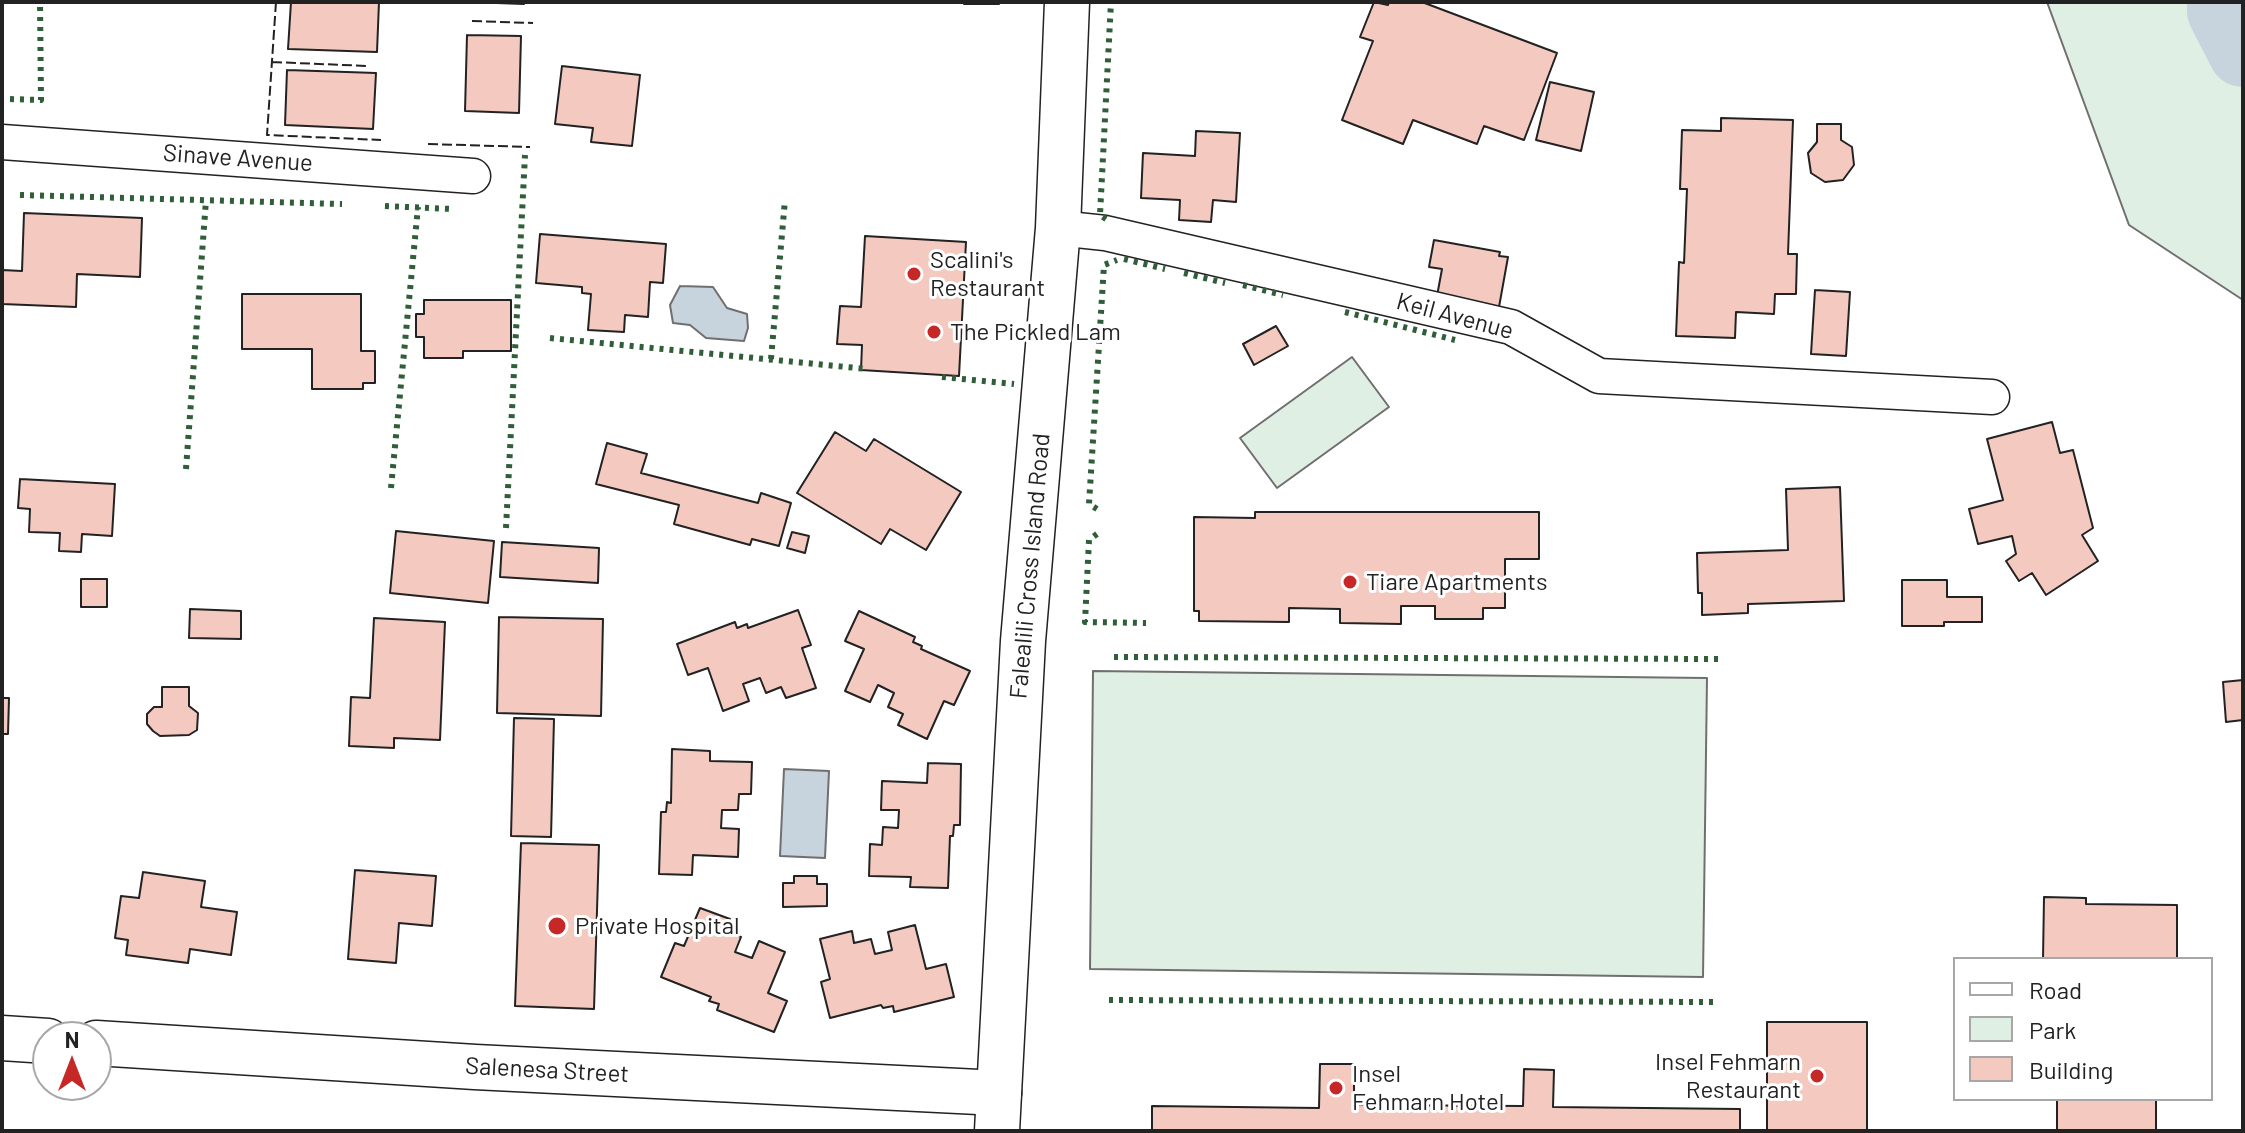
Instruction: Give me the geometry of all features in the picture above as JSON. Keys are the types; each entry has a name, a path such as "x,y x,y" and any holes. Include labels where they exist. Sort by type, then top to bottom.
{"main road":[{"name":"Falealili Cross Island Road","path":"998,1112 1023,641 1058,228 1067,2"},
{"path":"2,1038 32,1040"},
{"name":"Salenesa Street","path":"112,1044 475,1067 998,1112"}],"street":[{"name":"Sinave Avenue","path":"2,142 473,176"},
{"name":"Keil Avenue","path":"1058,228 1105,233 1511,327 1599,376 1992,397"}],"green space":[{"path":"2047,2 2243,2 2243,300 2129,225"},
{"path":"1352,357 1389,407 1277,488 1240,438"},
{"path":"1093,671 1707,678 1703,977 1090,969"}],"shaded area":[{"path":"680,286 713,287 727,308 747,314 748,328 744,341 706,338 690,325 673,323 670,305"},
{"path":"784,769 829,771 825,858 780,856"}],"building":[{"path":"291,2 379,2 377,52 288,49"},
{"path":"469,2 524,2 524,4"},
{"path":"999,2 999,4 964,4"},
{"path":"1374,2 1388,5 1389,2 1422,2 1557,53 1524,140 1484,126 1477,144 1413,120 1403,144 1342,120 1373,41 1360,37"},
{"path":"467,35 521,36 519,113 465,111"},
{"path":"562,66 640,75 632,146 591,142 593,128 555,124"},
{"path":"287,70 376,73 373,129 285,125"},
{"path":"1550,82 1594,92 1581,151 1536,140"},
{"path":"1721,118 1793,120 1788,254 1797,254 1796,294 1775,294 1774,314 1736,312 1735,338 1676,336 1679,262 1684,263 1687,189 1680,189 1682,130 1721,131"},
{"path":"1817,124 1841,124 1841,140 1852,147 1854,165 1843,180 1825,182 1811,173 1808,153 1817,142"},
{"path":"1196,131 1240,133 1236,202 1213,200 1211,222 1179,220 1180,200 1141,198 1143,153 1195,156"},
{"path":"24,213 142,218 140,277 77,274 76,307 2,304 2,270 22,271"},
{"path":"540,234 666,244 663,283 650,282 648,317 625,315 624,332 588,330 591,294 582,293 582,287 536,283"},
{"name":"Scalini's Restaurant","path":"865,236 966,242 959,376 861,370 862,345 837,344 840,306 861,307"},
{"path":"1434,240 1500,252 1499,256 1508,257 1499,307 1437,296 1442,269 1429,267"},
{"path":"1815,290 1850,292 1846,356 1811,354"},
{"path":"242,294 361,294 361,351 375,351 375,383 363,383 363,389 312,389 312,349 242,349"},
{"path":"424,300 511,300 511,351 463,351 463,358 424,358 424,337 416,337 416,314 424,314"},
{"path":"1276,326 1288,346 1254,365 1243,344"},
{"path":"2052,422 2060,453 2073,450 2093,528 2082,535 2098,561 2046,595 2032,573 2019,581 2006,561 2016,554 2012,536 1978,544 1969,509 2003,500 1987,439"},
{"path":"835,432 866,451 874,439 961,492 926,550 890,529 881,544 797,493"},
{"path":"607,443 647,454 641,473 758,503 761,493 791,503 779,546 752,539 750,545 674,524 679,505 596,484"},
{"path":"20,479 115,484 112,536 82,534 81,552 59,551 60,533 29,532 30,509 18,508"},
{"path":"1840,487 1844,601 1748,604 1748,613 1702,615 1697,553 1788,550 1786,489"},
{"name":"Tiare Apartments","path":"1255,512 1539,512 1539,559 1505,559 1505,608 1483,608 1483,619 1435,619 1435,606 1401,606 1401,624 1340,623 1340,609 1289,608 1289,622 1199,621 1199,611 1194,611 1194,517 1255,518"},
{"path":"396,531 494,541 488,603 390,593"},
{"path":"792,532 809,536 805,553 787,548"},
{"path":"502,542 599,548 598,583 500,577"},
{"path":"81,579 107,579 107,607 81,607"},
{"path":"1902,580 1947,580 1947,597 1982,597 1982,622 1902,626"},
{"path":"190,609 241,611 241,639 189,638"},
{"path":"798,610 811,645 802,648 816,688 786,698 781,687 766,693 760,678 743,684 749,701 723,711 708,668 688,675 677,644 735,622 737,628 747,624 748,628"},
{"path":"859,611 915,637 913,642 922,646 921,649 970,671 954,705 944,701 927,739 898,725 903,714 888,707 894,693 878,685 870,702 845,691 864,649 845,641"},
{"path":"499,617 603,619 601,716 497,713"},
{"path":"374,618 445,622 440,740 394,738 394,748 349,746 351,697 370,698"},
{"path":"2243,680 2243,720 2226,722 2223,682"},
{"path":"162,687 189,687 189,706 198,713 197,730 189,735 160,736 147,724 147,714 154,707 162,707"},
{"path":"2,698 9,698 8,734 2,734"},
{"path":"514,718 554,719 551,837 511,836"},
{"path":"672,749 710,751 710,761 752,762 751,794 739,794 738,810 722,810 721,828 739,829 738,857 693,855 692,875 659,874 661,812 666,812 667,802 671,803"},
{"path":"928,763 961,764 960,825 954,825 953,836 950,836 948,888 910,887 911,877 869,876 870,844 882,845 883,827 898,828 899,810 881,810 882,781 927,783"},
{"name":"Private Hospital","path":"521,843 599,845 594,1009 515,1006"},
{"path":"355,870 436,876 432,926 399,923 396,963 348,959"},
{"path":"143,872 205,881 201,907 237,912 231,955 190,949 188,963 126,955 128,940 115,938 121,896 139,898"},
{"path":"794,876 817,876 817,884 827,884 827,906 783,907 783,883 794,883"},
{"path":"2044,897 2086,898 2086,904 2177,905 2177,957 2043,957"},
{"path":"700,908 730,919 725,930 741,937 735,952 752,958 759,941 785,952 768,993 787,1001 774,1032 717,1010 719,1004 709,1001 711,997 661,977 675,943 684,946"},
{"path":"915,925 926,969 946,964 954,997 894,1012 893,1006 883,1008 881,1005 830,1018 821,982 830,979 820,939 852,931 854,943 871,939 875,954 892,950 888,932"},
{"name":"Insel Fehmarn Restaurant","path":"1767,1022 1867,1022 1867,1131 1767,1131"},
{"name":"Insel Fehmarn Hotel","path":"1320,1064 1354,1064 1354,1105 1523,1106 1524,1069 1554,1070 1553,1107 1740,1109 1740,1131 1152,1131 1152,1106 1319,1108"},
{"path":"2057,1101 2156,1101 2156,1131 2057,1131"}],"waterway":[{"path":"2222,2 2222,11 2243,52"}],"hedge":[{"path":"10,99 41,100 40,2"},
{"path":"1106,219 1100,215 1111,2"},
{"path":"506,528 525,155"},
{"path":"20,195 342,204"},
{"path":"186,469 206,200"},
{"path":"771,359 785,200"},
{"path":"385,206 452,209"},
{"path":"391,488 418,207"},
{"path":"1124,259 1165,269"},
{"path":"1097,509 1089,504 1104,265 1117,260"},
{"path":"1184,273 1225,283"},
{"path":"1243,285 1283,295"},
{"path":"1345,312 1455,340"},
{"path":"550,338 867,369"},
{"path":"942,377 1014,384"},
{"path":"1097,534 1089,540 1085,622 1146,623"},
{"path":"1114,657 1718,659"},
{"path":"1109,1000 1714,1002"}],"fence":[{"path":"276,2 267,135 381,140"},
{"path":"472,21 533,23"},
{"path":"272,62 368,66"},
{"path":"428,144 530,147"}],"place":[{"name":"Scalini's Restaurant","path":"914,274"},
{"name":"The Pickled Lam","path":"934,332"},
{"name":"Tiare Apartments","path":"1350,582"},
{"name":"Private Hospital","path":"557,926"},
{"name":"Insel Fehmarn Restaurant","path":"1817,1076"},
{"name":"Insel Fehmarn Hotel","path":"1336,1088"}]}
